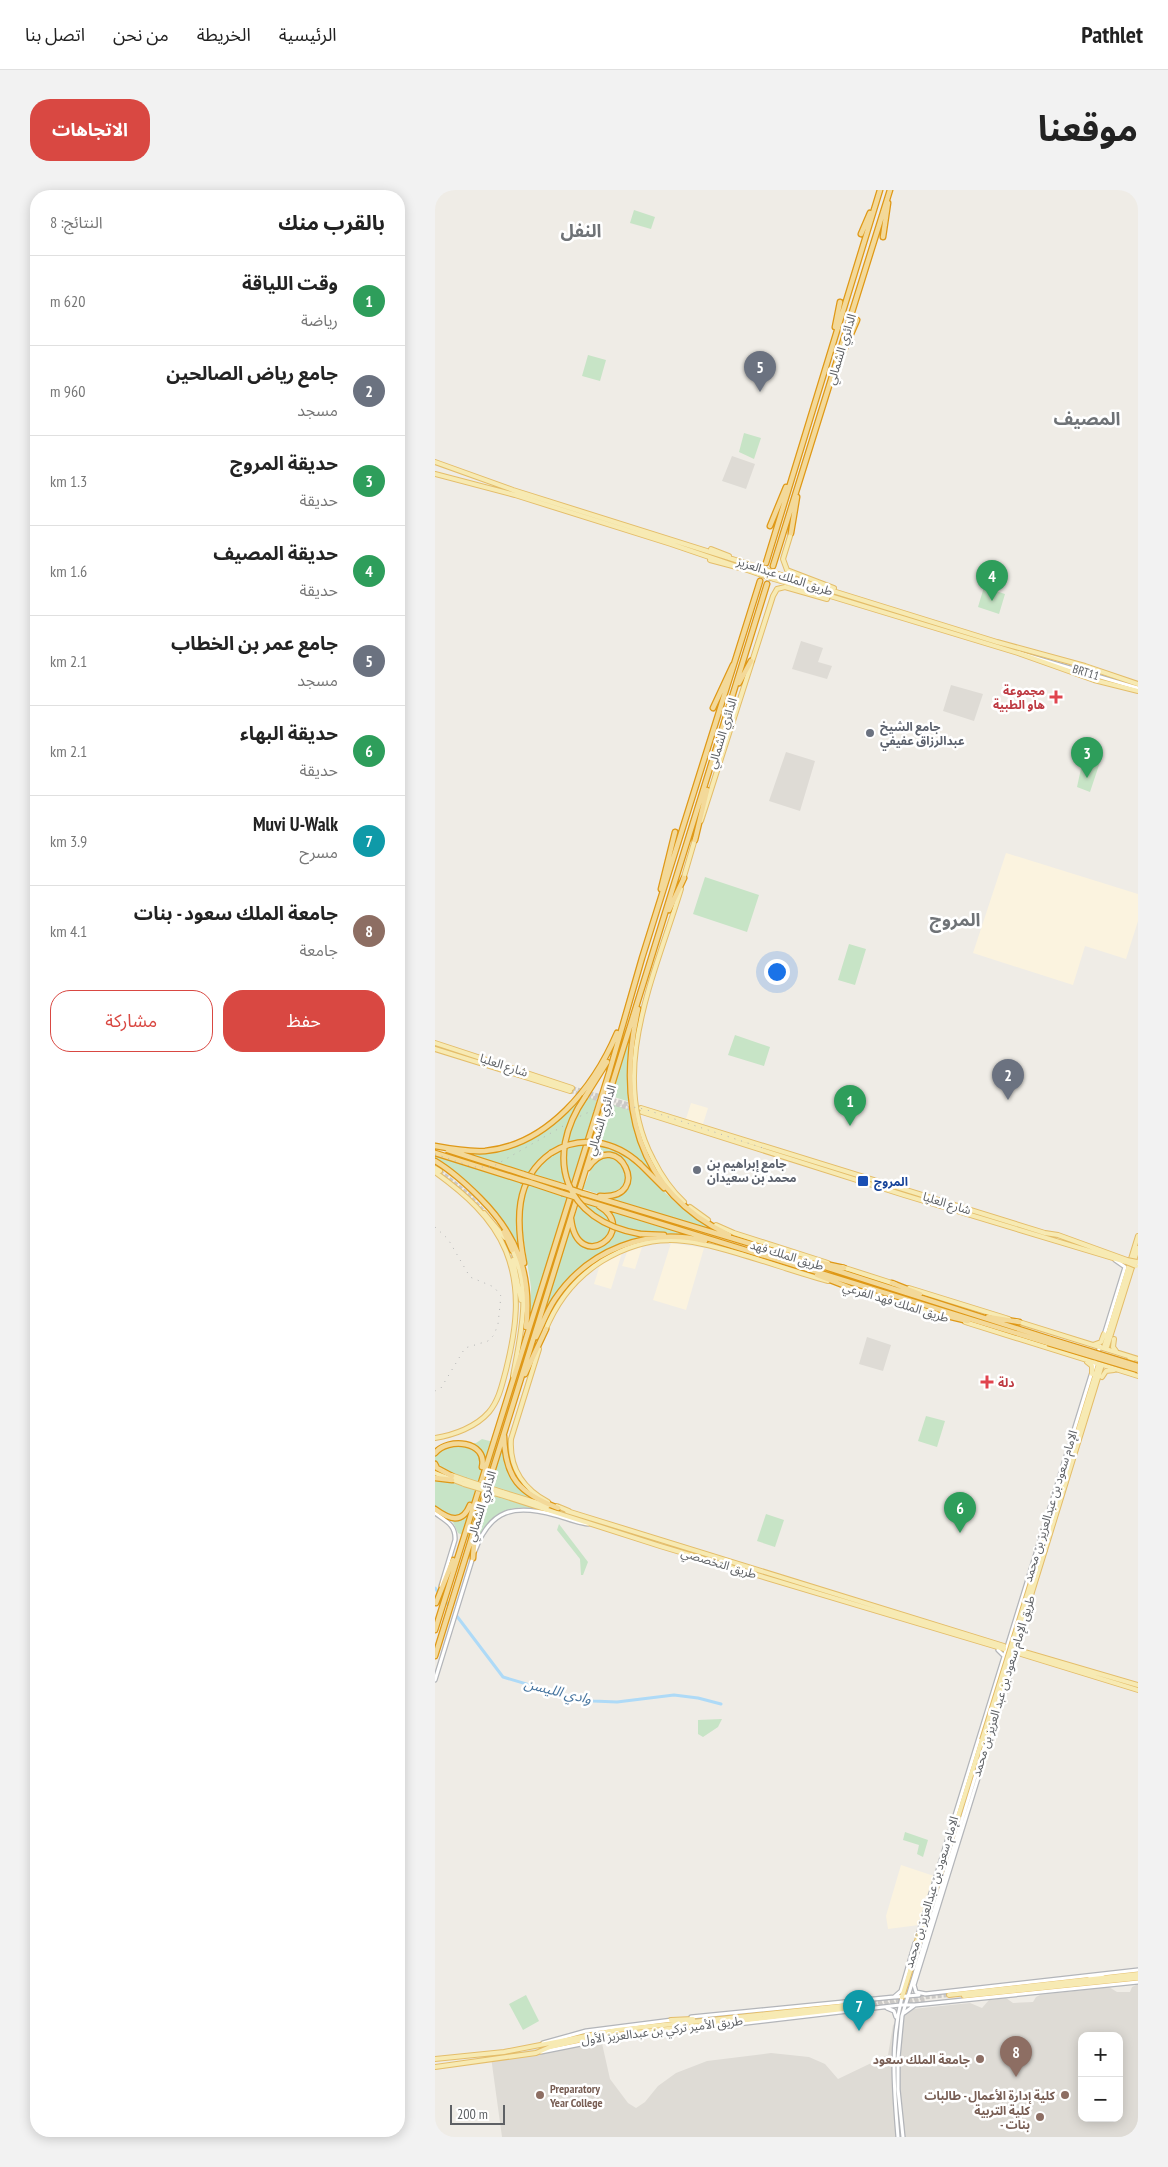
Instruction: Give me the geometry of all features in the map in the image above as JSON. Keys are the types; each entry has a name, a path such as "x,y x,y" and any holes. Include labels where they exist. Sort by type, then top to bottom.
{"highway":[{"path":"883,236 890,190"},
{"name":"الدائري الشمالي","path":"773,566 890,190"},
{"path":"861,234 879,191"},
{"name":"الدائري الشمالي","path":"766,563 879,191"},
{"path":"829,352 840,302"},
{"path":"832,379 857,320"},
{"path":"770,526 792,474"},
{"path":"791,533 801,477"},
{"name":"الدائري الشمالي","path":"435,1630 760,581"},
{"name":"الدائري الشمالي","path":"435,1656 767,584"},
{"path":"734,692 751,661"},
{"path":"713,708 730,668 735,662"},
{"path":"695,840 710,773"},
{"path":"655,918 675,832"},
{"path":"659,934 684,878"},
{"path":"646,974 631,1040 629,1065 631,1101 639,1138 648,1161 678,1201"},
{"path":"626,1014 609,1058 571,1121 565,1140 564,1164 568,1183 578,1200 594,1216 617,1228 640,1234 690,1237 740,1249"},
{"path":"435,1146 459,1150 486,1151 525,1139 544,1127 569,1107 588,1087 607,1056 626,1014"},
{"path":"525,1339 528,1312 527,1285 519,1235 520,1199 529,1175 539,1163 551,1153 571,1144 600,1143 619,1149 640,1164 678,1201 704,1222 744,1242"},
{"name":"طريق الملك فهد","path":"435,1146 791,1256 1138,1370"},
{"name":"طريق الملك فهد","path":"435,1153 740,1249 1005,1329 1138,1366"},
{"path":"584,1193 606,1197 616,1195 627,1185 629,1174 623,1162 609,1155 596,1159 585,1173"},
{"path":"435,1161 464,1182 504,1226 516,1246 527,1285"},
{"path":"571,1217 573,1232 579,1242 590,1247 605,1243 611,1235 613,1222 606,1211 591,1202"},
{"path":"485,1203 507,1236 512,1250"},
{"path":"527,1359 553,1301 575,1276 593,1260 613,1249 643,1240 660,1237 690,1237"},
{"path":"791,1256 844,1268"},
{"path":"790,1264 848,1287"},
{"path":"892,1283 940,1304"},
{"path":"969,1313 1019,1322"},
{"path":"943,1315 1005,1329"},
{"path":"519,1387 546,1329"},
{"path":"504,1432 506,1461 516,1482 536,1499 558,1508"},
{"path":"435,1453 441,1447 451,1445 465,1445 475,1448 483,1457 483,1474"},
{"path":"435,1464 437,1468 452,1478"},
{"path":"435,1478 452,1478"},
{"path":"435,1509 447,1517 459,1518 467,1513 477,1493"},
{"path":"473,1558 475,1524"},
{"path":"435,1604 461,1546"}],"main road":[{"name":"طريق الملك عبدالعزيز","path":"435,462 513,490 717,557 744,569 826,596 999,647 1078,664 1138,684"},
{"path":"443,476 439,469 447,467"},
{"name":"طريق الملك عبدالعزيز","path":"435,474 515,495 717,557 761,568 908,614 1018,651 1094,680 1138,690"},
{"path":"791,533 783,559 787,570 834,588 809,583"},
{"path":"711,549 747,564"},
{"path":"710,560 744,569"},
{"name":"الدائري الشمالي","path":"637,1039 644,1006 773,596 777,589 785,587 826,596"},
{"name":"BRT11","path":"1018,651 1138,690"},
{"name":"طريق الملك فهد الفرعي","path":"637,1039 634,1085 641,1131 659,1170 681,1199 709,1221 734,1233 1087,1345 1104,1347 1138,1360"},
{"name":"شارع العليا","path":"435,1043 571,1089 436,1049"},
{"name":"شارع العليا","path":"1127,1261 1044,1238 642,1110 1045,1233 1059,1235 1137,1264"},
{"path":"435,1168 440,1171"},
{"path":"435,1172 495,1224 512,1250 521,1276 524,1299 523,1320 512,1378"},
{"path":"469,1200 495,1230 501,1242 511,1267 516,1295 515,1335 500,1394"},
{"path":"1044,1238 1050,1236 1045,1233"},
{"path":"1056,1241 1053,1237 1059,1235"},
{"path":"1104,1347 1138,1236"},
{"name":"طريق الملك فهد الفرعي","path":"569,1511 537,1496 517,1474 510,1450 513,1429 546,1329 560,1301 577,1280 591,1269 625,1249 657,1241 683,1240 710,1245 1066,1353 1098,1366 1138,1375"},
{"path":"1104,1347 1138,1248"},
{"name":"الإمام سعود بن عبدالعزيز بن محمد","path":"895,1997 901,1989 919,1934 1004,1659 1032,1561 1092,1374 1098,1366 1104,1347 1104,1334 1125,1267 1112,1258"},
{"path":"435,1438 459,1432 476,1424 490,1411 500,1394 519,1326 521,1295 513,1260"},
{"path":"1087,1345 1098,1344 1104,1334"},
{"path":"1114,1339 1113,1349 1125,1356"},
{"path":"1066,1353 1075,1354 1079,1352 1079,1344 1075,1341"},
{"path":"1081,1358 1092,1366 1092,1374"},
{"path":"1138,1360 1131,1359 1126,1364 1127,1370 1138,1375"},
{"name":"طريق الإمام سعود بن عبد العزيز بن محمد","path":"1043,1550 1050,1518 1098,1366"},
{"name":"طريق الإمام سعود بن عبد العزيز بن محمد","path":"906,2004 905,1996 912,1965 984,1741 1098,1366"},
{"path":"1102,1377 1108,1370 1119,1370"},
{"name":"طريق التخصصي","path":"435,1471 452,1478 659,1546 1004,1648 569,1511 502,1494"},
{"name":"الدائري الشمالي","path":"435,1680 481,1536 495,1518 519,1509 538,1511 586,1524 594,1524"},
{"path":"435,1513 451,1524 455,1535 435,1604"},
{"path":"1032,1561 1050,1518"},
{"path":"998,1650 1003,1653 1004,1659"},
{"path":"1138,1685 1021,1653 1138,1690"},
{"name":"الإمام سعود بن عبدالعزيز بن محمد","path":"926,1994 916,1992 914,1985 1010,1675"},
{"path":"963,1789 975,1767"},
{"path":"974,1790 975,1767"},
{"name":"طريق الإمام سعود بن عبد العزيز بن محمد","path":"905,1996 913,1979 975,1767"},
{"path":"950,1856 965,1822"},
{"path":"912,1965 919,1934"},
{"path":"913,1979 921,1963"},
{"path":"902,2016 907,2009 915,2005 949,1996 1109,1973 1138,1972"},
{"path":"949,1996 1138,1972"},
{"path":"1085,1979 1109,1973"},
{"path":"949,1996 1128,1979 1138,1980"},
{"path":"537,2053 611,2038 859,2006 895,1997 926,1994 949,1996 1138,1980"},
{"path":"898,2137 893,2089 895,2034 900,2005 905,1996"},
{"path":"884,2008 906,2004 915,2005"},
{"path":"903,2137 898,2089 900,2034 902,2016 906,2004"},
{"path":"536,2046 554,2039 586,2031 671,2020 859,2006 884,2008 894,2011 896,2022"},
{"name":"طريق الأمير تركي بن عبدالعزيز الأول","path":"435,2059 504,2052 617,2030 859,2006"},
{"name":"طريق الأمير تركي بن عبدالعزيز الأول","path":"435,2067 537,2053 549,2047 589,2038 859,2006"},
{"path":"671,2020 727,2018"},
{"path":"675,2031 723,2022"},
{"path":"895,2034 900,2034"},
{"path":"441,2066 437,2062 442,2058"}],"shaded area":[{"path":"732,456 755,464 746,489 722,481"},
{"path":"801,641 823,648 818,662 832,666 827,679 792,669"},
{"path":"951,685 983,694 974,721 943,711"},
{"path":"786,752 815,761 800,811 769,801"},
{"path":"1006,853 1138,894 1138,921 1126,959 1085,946 1073,985 973,953"},
{"path":"691,1103 708,1108 703,1124 686,1119"},
{"path":"671,1243 704,1248 686,1310 653,1300"},
{"path":"642,1247 635,1269 622,1266 627,1252"},
{"path":"622,1253 611,1289 594,1284 600,1265"},
{"path":"867,1337 891,1345 883,1371 859,1364"},
{"path":"901,1865 934,1876 919,1925 888,1929 886,1916"},
{"name":"جامعة الملك سعود","path":"1138,1984 1138,2137 502,2137 491,2057 537,2049 564,2041 601,2039 610,2079 628,2103 636,2108 645,2102 658,2086 676,2073 707,2061 771,2053 809,2057 825,2064 838,2079 888,2055 893,2025 896,2022 902,2023 905,2013 912,2009 970,2003 982,2008 989,2000 1006,1998 1013,2003 1033,2002 1040,1995 1109,1987 1117,1992 1130,1992 1132,1987"}],"green space":[{"path":"634,210 655,217 651,229 630,223"},
{"path":"588,355 606,360 600,381 582,376"},
{"path":"744,433 761,438 754,459 739,452"},
{"path":"984,587 1005,594 999,614 978,607"},
{"path":"1081,749 1102,756 1090,792 1077,787 1082,764 1077,762"},
{"path":"705,877 759,895 747,932 693,914"},
{"path":"849,944 866,949 855,985 838,980"},
{"path":"631,1032 627,1062 630,1102 611,1096"},
{"path":"735,1035 770,1047 764,1066 728,1055"},
{"path":"582,1096 575,1108 578,1110 587,1097 597,1100 586,1140 569,1143 553,1150 528,1173 461,1153 498,1150 539,1133"},
{"path":"608,1103 631,1110 637,1137 653,1174 643,1163 640,1166 684,1210 716,1231 610,1199 625,1188 629,1181 630,1173 629,1166 618,1155 607,1153 591,1159"},
{"path":"584,1144 572,1185 532,1175 542,1163 561,1150"},
{"path":"435,1155 523,1183 517,1206 520,1253 505,1225 485,1199 462,1178 435,1160"},
{"path":"604,1157 620,1161 625,1173 625,1185 609,1194 595,1193 583,1189 593,1164"},
{"path":"527,1183 568,1198 529,1323 531,1287 521,1223 521,1209"},
{"path":"580,1201 602,1210 610,1220 609,1233 602,1243 589,1245 576,1236 573,1221"},
{"path":"607,1208 695,1235 637,1231 636,1235 649,1237 624,1243 590,1260 571,1276 542,1318 571,1224 574,1236 579,1244 593,1249 601,1247 612,1234 615,1223"},
{"path":"926,1416 945,1421 937,1447 918,1441"},
{"path":"482,1439 504,1445 509,1473 519,1488 531,1499 536,1509 516,1508 500,1513 487,1524 477,1542 458,1533 453,1522 435,1511 435,1448 450,1443 476,1443"},
{"path":"766,1514 784,1520 775,1547 757,1541"},
{"path":"559,1524 588,1562 583,1575 581,1575 580,1559 557,1530"},
{"path":"722,1719 718,1727 703,1737 698,1734 698,1720"},
{"path":"905,1832 928,1840 923,1857 917,1854 919,1845 903,1840"},
{"path":"526,1995 539,2021 523,2030 509,2004"}],"waterway":[{"name":"وادي الليسن","path":"435,1588 438,1592"},
{"name":"وادي الليسن","path":"456,1615 503,1677 567,1696 593,1701 617,1702 674,1695 698,1698 721,1704"}],"tunnel":[{"path":"760,581 766,563"},
{"path":"767,584 773,566"},
{"path":"572,1088 641,1108"},
{"path":"570,1091 642,1112"},
{"path":"440,1171 468,1194 486,1214"},
{"path":"500,1234 513,1260"},
{"path":"860,2004 949,1995"},
{"path":"861,2007 926,2000"}],"railway":[{"path":"435,1154 473,1167 492,1167 584,1114 602,1108 622,1105 644,1109 763,1148"},
{"path":"435,1227 448,1239 470,1277 494,1287 501,1296 498,1324 494,1335 488,1341 465,1348 441,1388 435,1391"}],"place":[{"name":"جامع عمر بن الخطاب","path":"760,392"},
{"name":"حديقة المصيف","path":"992,601"},
{"name":"مجموعة هاو الطبية","path":"1056,697"},
{"name":"جامع الشيخ عبدالرزاق عفيفي","path":"870,733"},
{"name":"حديقة المروج","path":"1087,778"},
{"name":"جامع رياض الصالحين","path":"1008,1100"},
{"name":"وقت اللياقة","path":"850,1126"},
{"name":"جامع إبراهيم بن محمد بن سعيدان","path":"697,1170"},
{"name":"المروج","path":"863,1181"},
{"name":"دلة","path":"987,1382"},
{"name":"حديقة البهاء","path":"960,1533"},
{"name":"Muvi U-Walk","path":"859,2031"},
{"name":"جامعة الملك سعود","path":"980,2059"},
{"name":"جامعة الملك سعود - بنات","path":"1016,2077"},
{"name":"Preparatory Year College","path":"540,2095"},
{"name":"كلية إدارة الأعمال - طالبات","path":"1065,2095"},
{"name":"كلية التربية - بنات","path":"1040,2117"}],"district":[{"name":"النفل","path":"581,230"},
{"name":"المصيف","path":"1087,418"},
{"name":"المروج","path":"955,919"}]}
